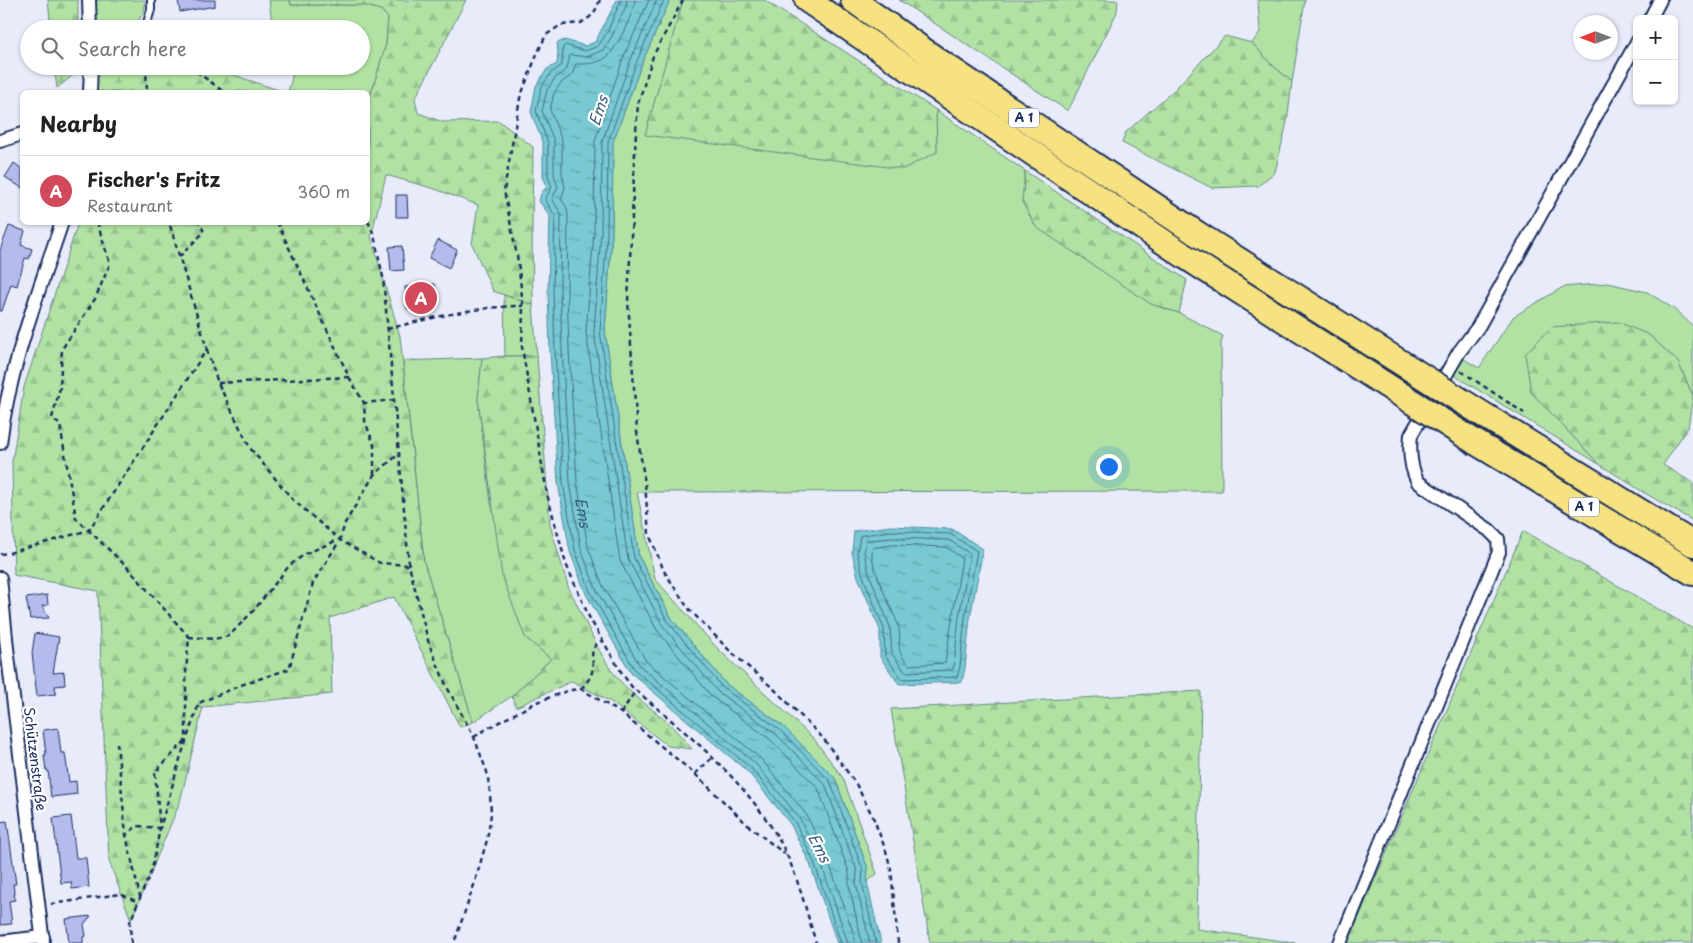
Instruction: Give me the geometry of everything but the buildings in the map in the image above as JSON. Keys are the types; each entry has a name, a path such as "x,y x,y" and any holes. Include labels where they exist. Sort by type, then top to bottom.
{"highway":[{"name":"A 1","path":"807,0 1186,257 1475,442 1693,573"},
{"name":"A 1","path":"853,0 940,62 1196,233 1487,417 1693,544"}],"street":[{"path":"89,0 90,20"},
{"path":"1652,15 1660,0"},
{"path":"1340,943 1499,552 1498,538 1489,530 1418,482 1412,470 1411,435 1452,365 1478,327 1633,49"},
{"path":"90,90 91,75"},
{"path":"0,142 20,135"},
{"path":"0,444 1,421 15,369 61,225"},
{"name":"Schützenstraße","path":"0,578 5,672 43,940"},
{"path":"0,942 43,940"}],"lane":[{"path":"148,20 151,0"}],"path":[{"path":"600,0 595,11 581,23 561,25 546,35 520,98 504,191 518,261 523,306 522,347 547,494 566,564 590,619 623,675 636,690 713,757 736,781 759,810 778,837 800,890 816,943"},
{"path":"683,0 653,56 638,104 636,131 628,301 637,432 645,484 649,534 664,571 688,608 730,651 774,689 823,738 856,784 873,817 891,869 898,943"},
{"path":"146,75 147,90"},
{"path":"200,75 219,90"},
{"path":"98,225 110,264 94,299 62,349 60,388 52,418 60,425 76,518 128,568 189,636 214,638 229,636 254,610 289,566 305,554 340,540"},
{"path":"170,225 218,383 250,448 293,500 340,540 380,563 409,565"},
{"path":"180,256 204,232 200,225"},
{"path":"278,225 349,377 364,403 365,421 374,445 374,475"},
{"path":"370,225 374,235 383,277 409,565 429,644 447,687 474,737 487,772 490,792 491,814 487,840 454,943"},
{"path":"387,329 464,311 497,306 523,306"},
{"path":"0,554 89,530 207,349"},
{"path":"1452,365 1524,413"},
{"path":"218,383 349,377"},
{"path":"364,403 394,400"},
{"path":"131,943 130,922 152,869 160,828 186,740 199,704 241,685 289,670 313,583 340,540 345,523 374,475 400,453"},
{"path":"160,828 156,772 186,740 186,672 189,636"},
{"path":"581,689 592,675 591,655 594,647 603,640"},
{"path":"474,737 537,702 570,690 581,689 621,713 695,774 750,827 786,856"},
{"path":"621,713 636,690"},
{"path":"116,743 126,835 140,899"},
{"path":"695,774 713,757"},
{"path":"126,835 137,826 160,828"},
{"path":"51,904 120,894 138,902"}],"green space":[{"path":"48,0 78,0 78,20 50,20"},
{"path":"93,0 145,0 144,12 139,20 94,20"},
{"path":"269,0 290,0 291,5 363,5 381,10 388,18 386,44 370,97 370,90 289,90 293,75 370,75 370,20 272,20"},
{"path":"290,0 466,0 415,99 418,113 443,122 499,121 533,147 533,305 493,291 472,244 478,205 435,189 386,175 371,237 400,336 424,562 473,722 460,727 394,597 330,618 332,694 203,707 180,802 131,920 109,861 98,591 14,575 12,462 24,387 77,225 370,225 370,97 386,44 388,18 381,10 363,5 291,5"},
{"path":"670,0 683,0 646,134 937,152 936,110 1025,171 1022,202 1151,304 1179,313 1223,336 1221,343 1222,491 637,492 655,579 719,650 814,739 843,778 877,874 867,882 868,869 835,778 783,726 726,684 672,619 639,557 605,331 612,233 613,142 642,63"},
{"path":"683,0 764,0 936,110 937,152 903,169 645,135"},
{"path":"899,0 1118,0 1117,12 1068,111"},
{"path":"1258,0 1305,0 1292,82 1271,64 1252,43 1260,32"},
{"path":"1225,36 1252,43 1271,64 1292,82 1287,122 1275,172 1258,186 1212,188 1122,143 1126,132 1175,89"},
{"path":"55,75 73,75 57,88"},
{"path":"93,75 234,75 278,90 92,90"},
{"path":"1025,171 1187,280 1179,313 1151,304 1036,227 1022,202"},
{"path":"1608,283 1647,292 1674,309 1693,326 1693,396 1678,362 1649,335 1531,392 1599,464 1452,374 1462,358 1479,368 1513,317 1563,287"},
{"path":"504,295 533,305 537,356 505,356"},
{"path":"1618,322 1649,335 1678,362 1693,396 1688,427 1663,465 1693,483 1693,521 1599,464 1531,392 1525,354 1551,327"},
{"path":"537,356 550,525 568,586 598,648 611,670 627,689 670,724 692,749 668,746 611,702 572,681 516,707 512,696 551,659 525,637 502,576 478,399 482,358"},
{"path":"482,358 478,399 491,503 525,637 551,659 512,696 473,722 424,562 403,361"},
{"path":"1523,531 1693,629 1693,943 1348,943"},
{"path":"1201,691 1197,929 1296,943 930,943 891,709"}],"water":[{"name":"Ems","path":"617,0 670,0 642,63 613,142 612,233 605,331 639,557 672,619 726,684 783,726 835,778 868,869 867,882 881,943 837,943 810,864 791,825 748,772 631,673 586,594 570,552 558,483 550,351 548,290 550,216 539,201 541,194 547,186 543,177 543,144 531,112 536,86 547,69 557,64 557,43 565,40 585,46 595,42"},
{"path":"891,526 952,529 983,549 970,618 962,682 899,684 880,657 880,630 858,577 852,553 854,531"}],"place":[{"name":"Fischer's Fritz","path":"421,298"}]}
